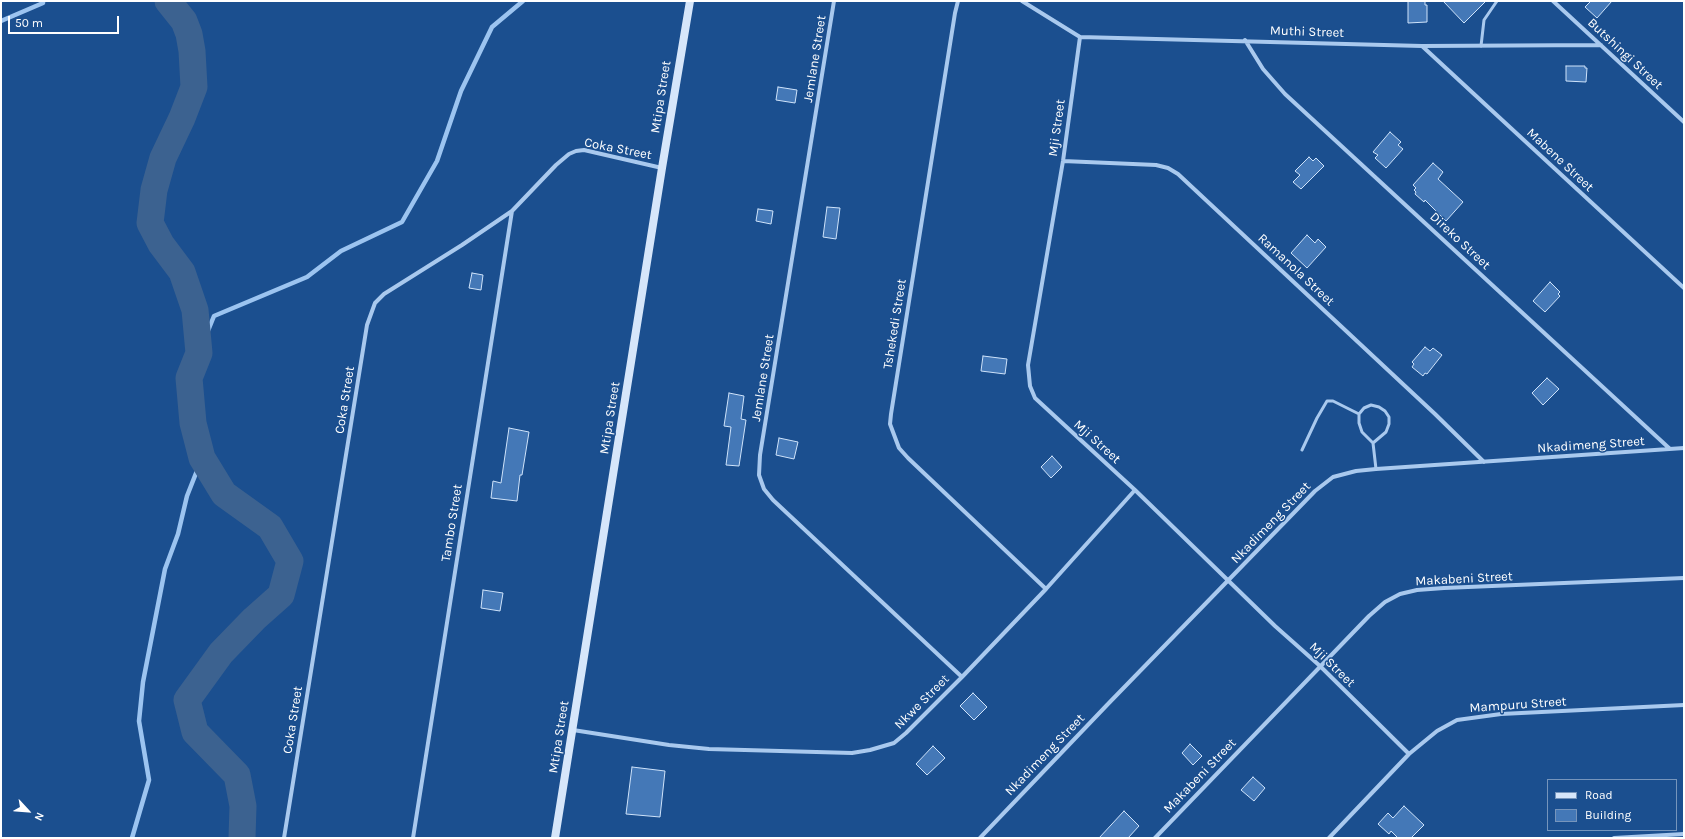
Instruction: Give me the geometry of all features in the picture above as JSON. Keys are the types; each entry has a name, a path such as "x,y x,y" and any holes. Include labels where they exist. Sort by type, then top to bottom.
{"street":[{"name":"Mtipa Street","path":"555,838 690,1"},
{"name":"Jemlane Street","path":"834,1 760,454 759,475 764,489 773,500 962,677"},
{"name":"Tshekedi Street","path":"958,1 899,359 890,424 899,448 908,458 1046,589"},
{"path":"1022,1 1080,37"},
{"name":"Butshingi Street","path":"1553,1 1684,122"},
{"name":"Muthi Street","path":"1080,37 1245,40 1422,46 1601,45"},
{"name":"Mji Street","path":"1080,37 1063,162 1028,365 1030,386 1035,398 1135,490 1275,626 1320,666 1409,754"},
{"name":"Direko Street","path":"1245,40 1263,69 1285,94 1670,449"},
{"name":"Mabene Street","path":"1422,46 1684,288"},
{"name":"Coka Street","path":"284,838 367,325 370,312 375,303 384,294 462,245 512,211 556,165 569,154 576,151 593,152 662,168"},
{"name":"Ramanola Street","path":"1063,162 1156,165 1168,168 1178,174 1435,414 1484,462"},
{"name":"Tambo Street","path":"413,838 512,211"},
{"name":"Nkadimeng Street","path":"980,838 1112,699 1315,491 1333,476 1376,469 1684,448"},
{"name":"Nkwe Street","path":"573,730 669,745 709,749 852,753 874,749 894,742 906,733 962,677 1046,589 1135,490"},
{"name":"Makabeni Street","path":"1155,838 1369,616 1385,602 1400,594 1416,590 1444,588 1684,578"},
{"name":"Mampuru Street","path":"1329,838 1409,754 1436,731 1457,720 1475,716 1684,705"},
{"path":"1614,838 1684,834"}],"lane":[{"path":"1481,46 1484,20 1497,1"},
{"path":"1302,450 1327,401 1333,401 1359,414"},
{"path":"1373,443 1386,432 1389,424 1389,417 1385,411 1379,407 1371,405 1364,408 1359,414 1359,423 1362,432 1373,443 1376,469"}],"building":[{"path":"1408,1 1425,1 1425,5 1427,5 1427,22 1408,23"},
{"path":"1443,1 1486,1 1464,23"},
{"path":"1591,1 1612,1 1597,18 1585,7"},
{"path":"1566,66 1585,66 1585,68 1587,68 1586,82 1566,81"},
{"path":"778,87 797,90 795,103 776,100"},
{"path":"1390,132 1401,142 1398,145 1403,149 1386,168 1375,158 1378,155 1373,152"},
{"path":"1309,157 1313,161 1316,158 1324,166 1301,189 1293,182 1300,175 1295,171"},
{"path":"1433,163 1443,172 1438,179 1463,202 1446,221 1425,200 1424,202 1415,194 1416,192 1414,190 1416,188 1413,185"},
{"path":"827,207 840,208 836,239 823,237"},
{"path":"758,209 773,211 771,224 756,221"},
{"path":"1307,235 1315,243 1318,239 1326,247 1307,268 1291,253"},
{"path":"472,273 483,275 481,290 469,288"},
{"path":"1550,282 1560,292 1558,294 1560,296 1545,312 1533,301"},
{"path":"1425,347 1430,351 1433,348 1442,355 1427,374 1425,373 1423,376 1412,367 1414,364 1412,362"},
{"path":"983,356 1007,359 1005,374 981,371"},
{"path":"1547,378 1559,389 1543,405 1532,393"},
{"path":"729,393 744,396 741,419 746,420 739,466 726,465 731,427 724,426"},
{"path":"509,428 529,432 522,475 520,475 517,501 491,498 493,481 501,483"},
{"path":"779,438 798,442 794,459 776,455"},
{"path":"1052,456 1062,467 1051,478 1041,467"},
{"path":"483,590 503,593 500,611 481,608"},
{"path":"973,693 987,707 974,720 960,706"},
{"path":"1190,744 1202,756 1193,765 1182,753"},
{"path":"933,746 945,758 927,775 916,764"},
{"path":"632,767 665,771 660,817 626,814"},
{"path":"1253,777 1265,788 1254,801 1241,790"},
{"path":"1404,806 1424,825 1411,838 1398,838 1391,831 1389,834 1378,824 1388,813 1393,818"},
{"path":"1124,811 1139,826 1128,838 1099,838"}],"waterway":[{"path":"1,21 43,3 43,1"},
{"path":"168,1 184,21 189,34 192,51 194,87 182,118 163,158 154,190 150,223 161,244 182,272 195,310 199,353 189,378 193,423 202,458 224,494 270,527 290,561 281,595 254,619 221,653 187,700 195,732 237,775 243,806 242,838"},
{"path":"199,353 214,316 307,277 341,251 402,222 437,161 461,91 492,27 523,1"},
{"path":"132,838 149,780 139,721 143,682 165,569 178,534 187,496 202,458"}]}
